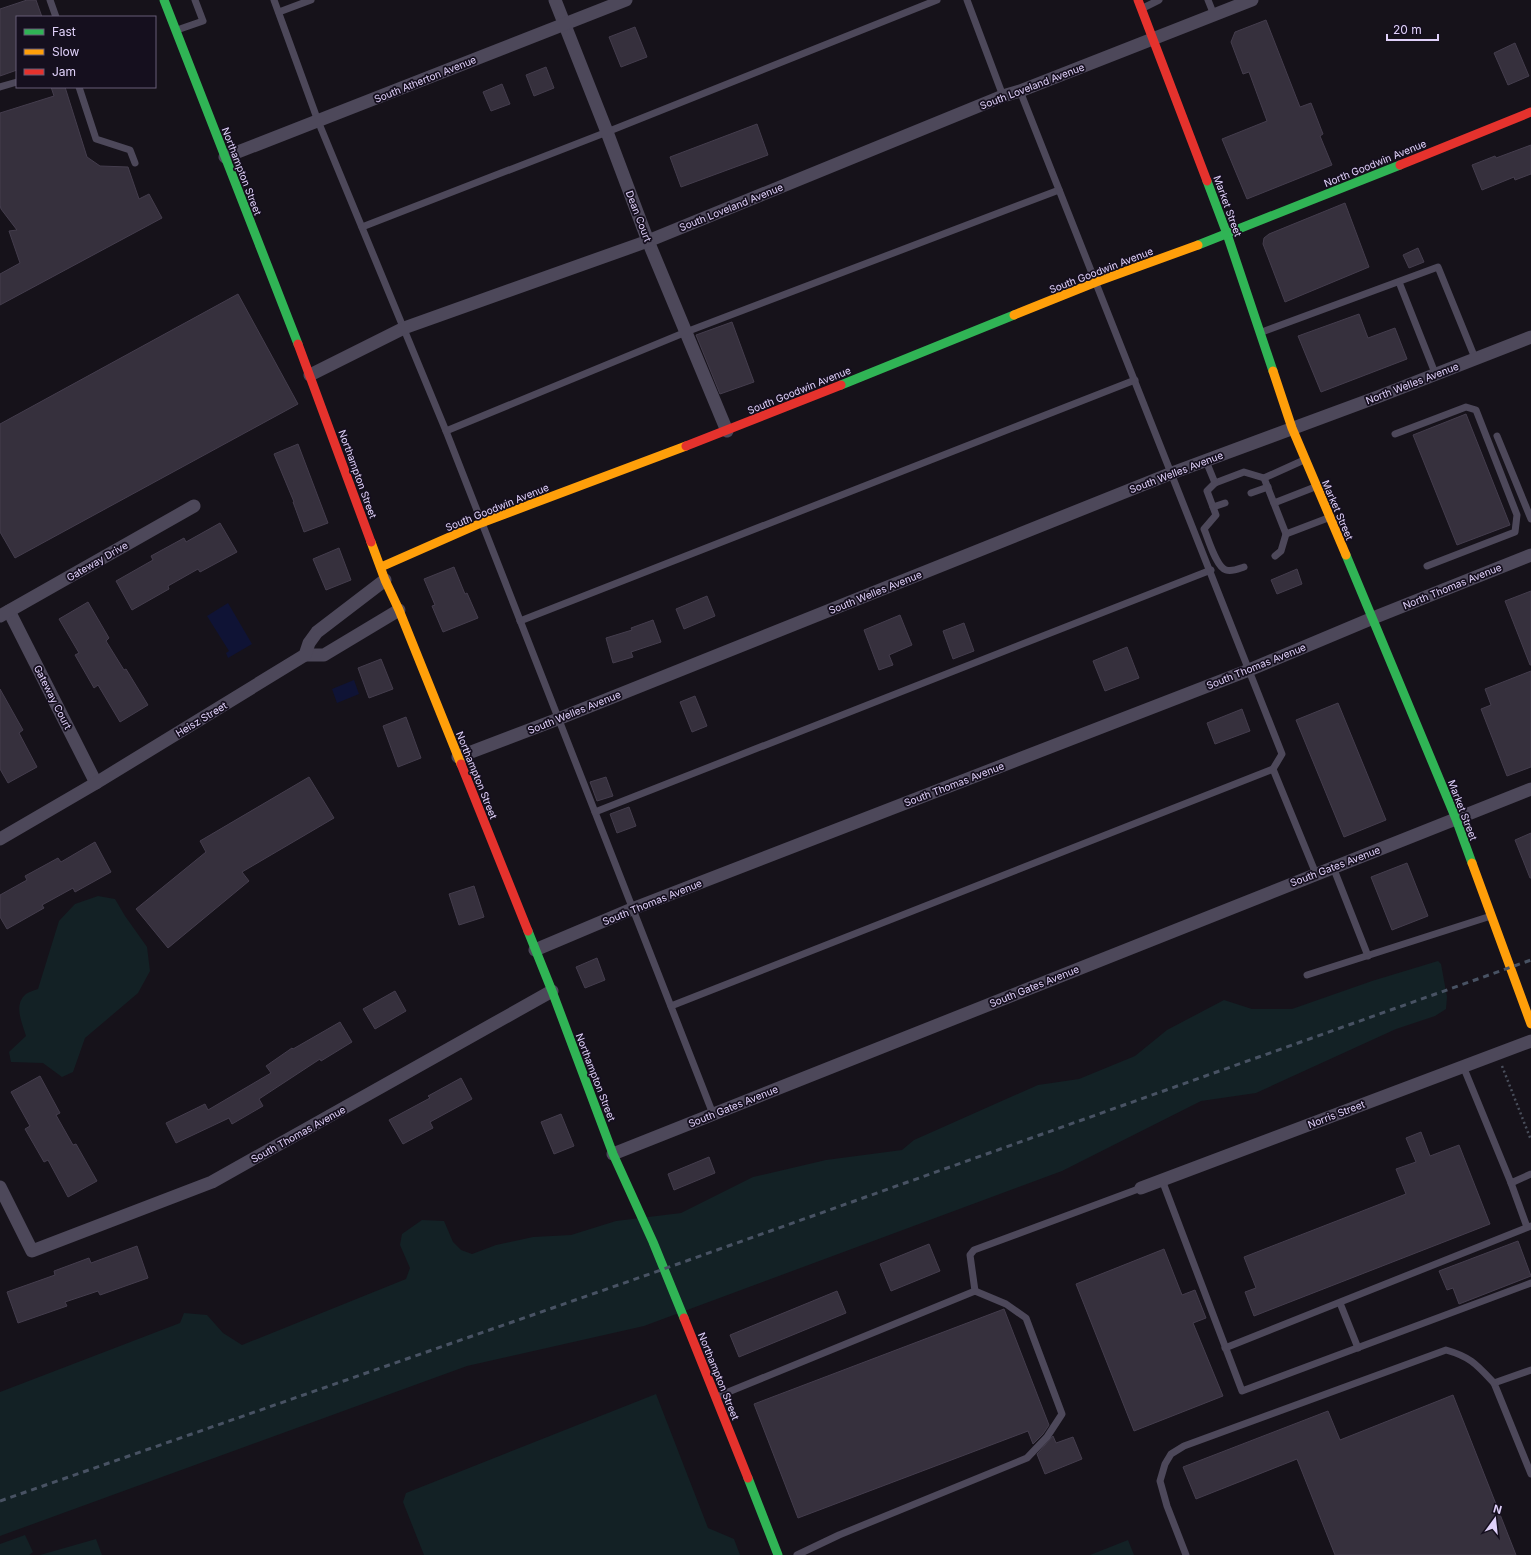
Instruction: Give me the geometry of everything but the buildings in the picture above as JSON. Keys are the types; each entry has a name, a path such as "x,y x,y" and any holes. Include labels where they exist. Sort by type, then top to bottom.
{"street":[{"name":"Northampton Street","path":"164,0 310,375 385,580 399,610 552,992 613,1154 653,1242 778,1555"},
{"name":"Dean Court","path":"555,0 648,241 727,431"},
{"name":"South Atherton Avenue","path":"225,157 626,0"},
{"name":"Market Street","path":"1138,0 1227,234 1292,428 1373,618 1456,819 1531,1024"},
{"name":"South Loveland Avenue","path":"310,375 404,328 648,241 1003,96 1020,91 1252,0"},
{"name":"North Goodwin Avenue","path":"1227,234 1531,112"},
{"name":"South Goodwin Avenue","path":"381,567 481,523 727,431 1096,282 1227,234"},
{"name":"North Welles Avenue","path":"1292,428 1531,337"},
{"name":"South Welles Avenue","path":"458,757 558,719 1172,473 1292,428"},
{"name":"Gateway Drive","path":"4,614 194,506"},
{"name":"North Thomas Avenue","path":"1373,618 1531,555"},
{"path":"385,580 317,632 309,643 305,655 324,655 399,610"},
{"name":"Gateway Court","path":"4,614 96,783"},
{"name":"South Thomas Avenue","path":"535,950 632,909 1249,670 1373,618"},
{"name":"Heisz Street","path":"0,839 96,783 305,655"},
{"name":"South Gates Avenue","path":"613,1154 1531,789"},
{"name":"South Thomas Avenue","path":"0,1187 32,1251 212,1182 552,992"},
{"name":"Norris Street","path":"1141,1188 1531,1041"}],"lane":[{"path":"50,0 56,16"},
{"path":"176,30 203,21 196,0"},
{"path":"274,0 318,121 446,431 713,1114"},
{"path":"279,12 310,0"},
{"path":"362,227 607,132 937,0"},
{"path":"967,0 1003,96"},
{"path":"1141,9 1159,0"},
{"path":"1208,0 1214,15"},
{"path":"0,87 16,82"},
{"path":"79,88 96,139 130,150 135,163"},
{"path":"671,1006 1273,769 1282,754 1020,91"},
{"path":"446,431 686,332 1060,190"},
{"path":"1260,333 1438,267 1475,358"},
{"path":"1399,282 1436,374"},
{"path":"520,621 1135,380"},
{"path":"1395,434 1466,407 1476,410 1517,516 1515,532 1427,566"},
{"path":"1497,436 1531,519"},
{"path":"1244,567 1229,571 1225,570 1219,565 1204,529 1216,514 1207,491 1215,483 1244,472 1264,478 1305,460"},
{"path":"1206,461 1215,483"},
{"path":"1264,478 1286,534 1281,551 1275,556"},
{"path":"1251,493 1268,487"},
{"path":"1274,503 1317,487"},
{"path":"1213,507 1225,503"},
{"path":"1286,534 1329,517"},
{"path":"595,812 1210,570"},
{"path":"1273,769 1316,874"},
{"path":"1333,867 1368,956"},
{"path":"1308,975 1491,916"},
{"path":"1226,1348 1529,1226 1463,1066"},
{"path":"1511,1183 1531,1174"},
{"path":"1162,1180 1242,1391 1531,1283"},
{"path":"975,1291 970,1256 974,1250 1141,1188"},
{"path":"716,1397 975,1291 1006,1304 1026,1318 1062,1414 1047,1437 1026,1458 839,1535 797,1555"},
{"path":"1340,1303 1358,1348"},
{"path":"1186,1555 1167,1506 1160,1481 1165,1464 1171,1454 1184,1446 1446,1350 1460,1354 1477,1364 1494,1383 1531,1474"},
{"path":"1494,1383 1531,1370"}],"path":[{"path":"1497,1054 1531,1140"}],"shaded area":[{"path":"228,603 252,644 228,658 226,653 229,651 207,616"},
{"path":"354,680 359,694 337,703 332,689"},
{"path":"98,896 115,899 147,947 150,971 138,993 85,1038 73,1072 62,1077 43,1063 11,1062 9,1052 26,1036 20,1014 20,1003 26,994 38,989 59,921 75,904"},
{"path":"1438,961 1441,964 1447,997 1446,1009 1435,1016 1396,1029 1256,1093 1201,1101 1062,1171 644,1326 467,1366 0,1536 0,1392 180,1323 184,1313 207,1315 223,1333 242,1345 406,1279 410,1268 400,1245 402,1234 422,1220 444,1221 453,1242 461,1250 472,1254 496,1245 533,1237 571,1235 616,1221 681,1213 753,1177 826,1160 902,1150 914,1140 1038,1085 1079,1079 1135,1056 1167,1030 1224,1000 1252,1009 1292,1009 1372,981"},
{"path":"656,1394 708,1528 734,1539 740,1555 424,1555 403,1502 406,1493"},
{"path":"25,1535 33,1552 29,1555 0,1555 0,1544"},
{"path":"96,1539 102,1555 40,1555"},
{"path":"1128,1540 1134,1555 1090,1555"}],"railway":[{"path":"0,1501 644,1276 1531,960"}],"traffic: fast":[{"path":"164,0 298,344"},
{"path":"1198,245 1400,165"},
{"path":"1207,181 1227,234 1273,371"},
{"path":"841,385 1014,315"},
{"path":"1346,555 1456,819 1472,863"},
{"path":"528,931 613,1154 653,1242 684,1318"},
{"path":"748,1478 778,1555"}],"traffic: slow":[{"path":"1014,315 1096,282 1198,245"},
{"path":"1273,371 1292,428 1346,555"},
{"path":"381,567 481,523 686,446"},
{"path":"371,542 385,580 399,610 461,764"},
{"path":"1472,863 1531,1024"}],"traffic: jam":[{"path":"1138,0 1207,181"},
{"path":"1400,165 1531,112"},
{"path":"298,344 371,542"},
{"path":"686,446 841,385"},
{"path":"461,764 528,931"},
{"path":"684,1318 748,1478"}]}
